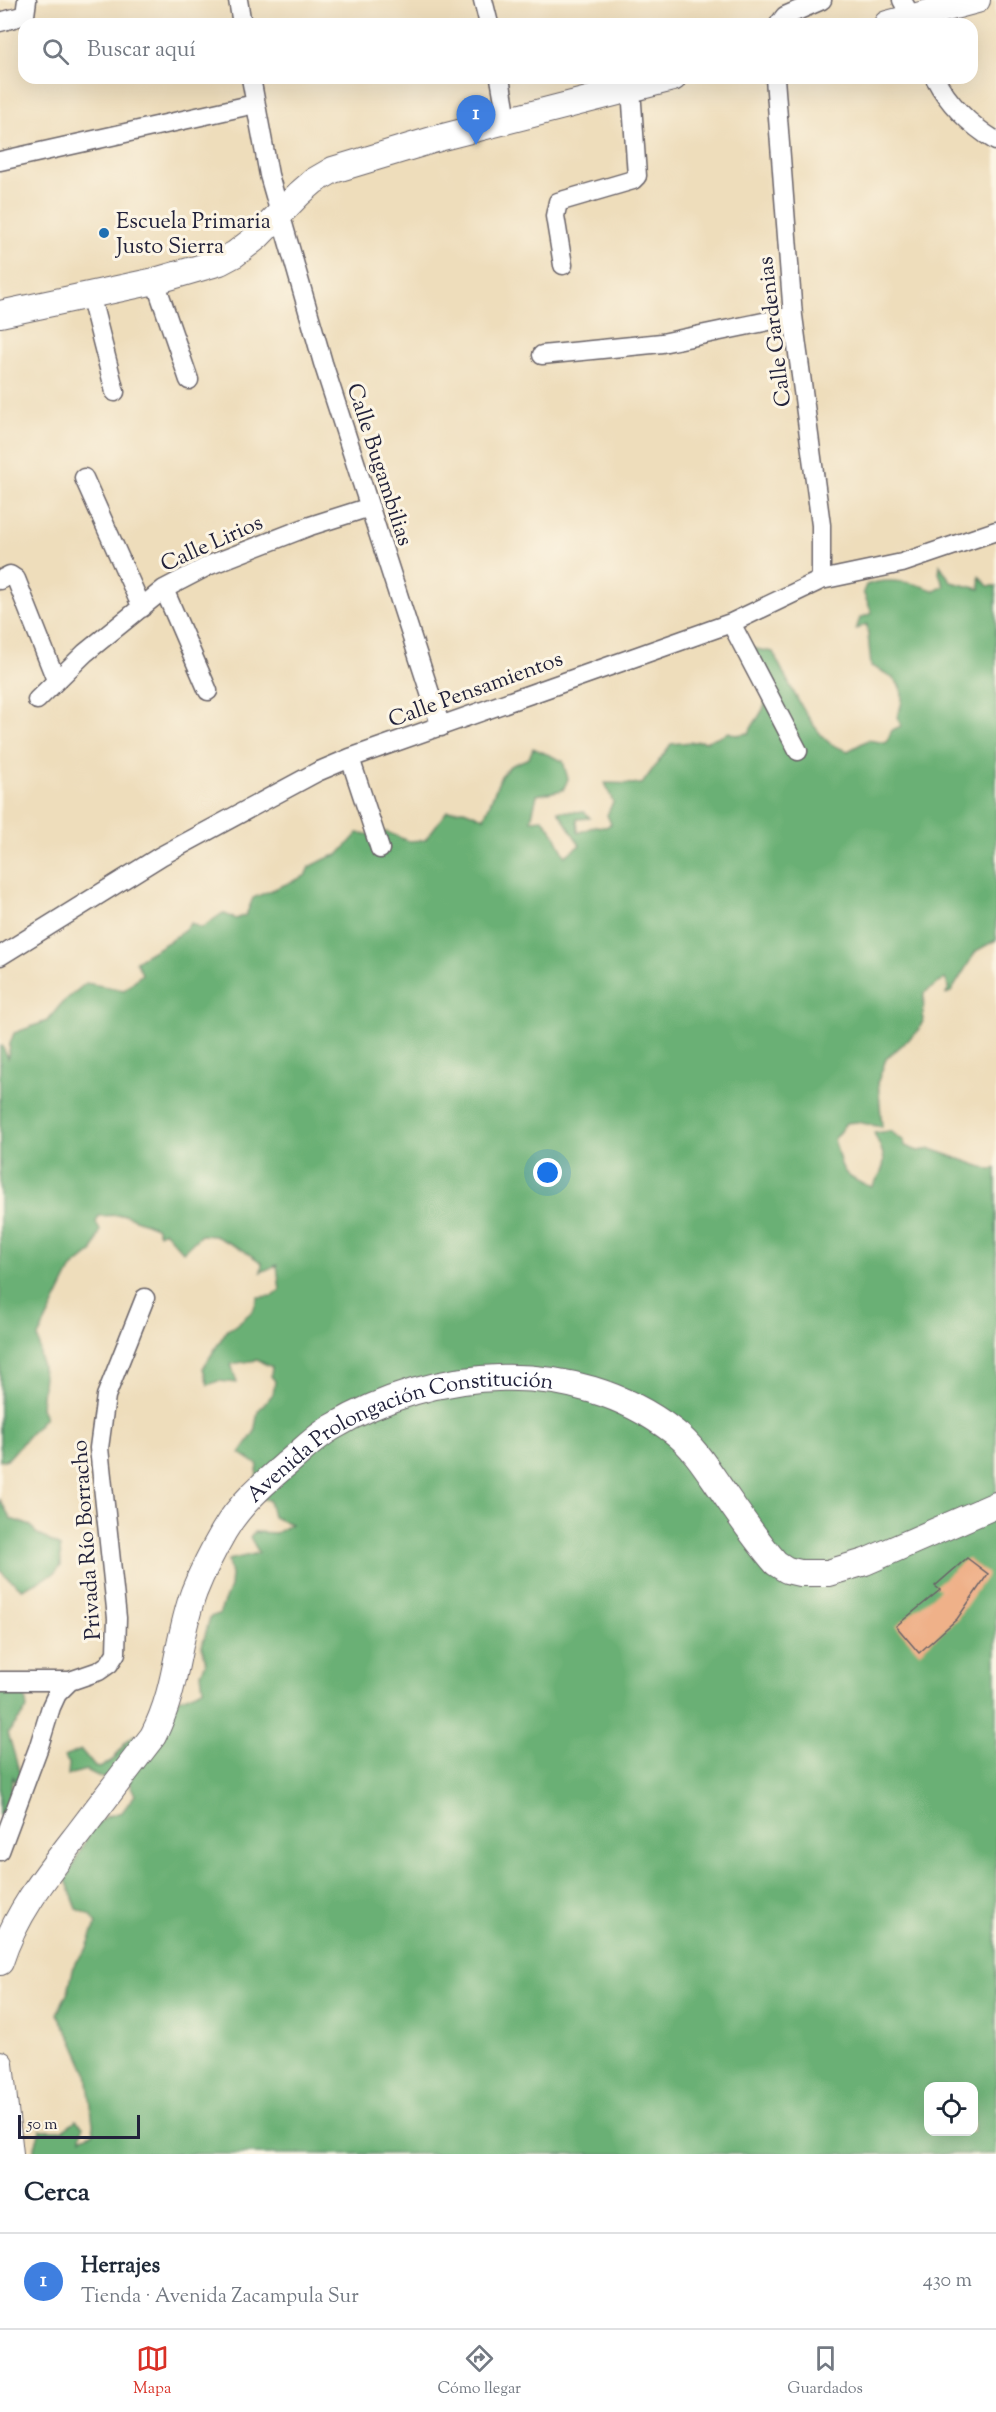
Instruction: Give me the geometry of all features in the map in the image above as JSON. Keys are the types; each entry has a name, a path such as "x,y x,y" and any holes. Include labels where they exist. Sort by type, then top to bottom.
{"main road":[{"path":"910,14 977,0"},
{"path":"0,314 155,281 220,262 235,255 280,215 299,194 333,170 507,120 650,84"},
{"name":"Avenida Prolongación Constitución","path":"2,1947 46,1875 153,1736 167,1707 174,1684 194,1593 224,1531 236,1514 269,1478 302,1449 329,1430 373,1406 451,1383 511,1377 534,1377 567,1382 610,1396 638,1409 674,1431 701,1460 776,1563 787,1570 800,1573 828,1573 865,1562 996,1505"},
{"path":"0,2064 10,2154"}],"street":[{"path":"0,22 25,15 27,0"},
{"path":"238,0 241,18"},
{"path":"483,0 488,18"},
{"path":"784,18 822,0"},
{"name":"Calle Bugambilias","path":"252,84 269,175 322,363 441,727"},
{"path":"501,84 507,120"},
{"name":"Calle Gardenias","path":"775,84 793,316 821,525 821,580"},
{"path":"938,84 942,93 957,110 980,131 996,141"},
{"path":"563,265 555,216 558,201 633,180 637,176 631,89"},
{"path":"0,161 255,104"},
{"path":"155,281 189,380"},
{"path":"90,294 114,392"},
{"path":"542,355 662,343 793,316"},
{"path":"84,478 142,608"},
{"name":"Calle Lirios","path":"37,700 85,653 164,589 210,565 310,526 370,507"},
{"name":"Calle Pensamientos","path":"0,956 161,856 317,771 731,623 821,580 902,563 996,531"},
{"path":"0,580 10,575 16,579 56,680"},
{"path":"164,589 208,691"},
{"path":"731,623 798,751"},
{"path":"350,758 380,849"},
{"name":"Privada Río Borracho","path":"70,1681 99,1671 116,1653 117,1618 99,1448 106,1396 145,1298"},
{"path":"0,1681 70,1681"},
{"path":"0,1851 51,1707 57,1694 70,1681"}],"green space":[{"path":"940,565 951,582 980,589 979,576 988,586 996,586 996,940 976,951 951,992 946,994 949,987 945,979 924,993 923,1021 918,1031 886,1059 878,1081 882,1127 857,1122 846,1123 834,1139 844,1170 853,1179 872,1187 881,1172 884,1161 874,1133 890,1131 904,1141 905,1146 918,1151 931,1149 991,1170 996,1168 996,2154 33,2154 40,2130 62,2130 76,2120 83,2126 81,2138 94,2132 87,2073 71,2037 57,2014 68,1991 75,1962 86,1950 96,1924 91,1915 77,1909 66,1880 90,1831 105,1817 122,1812 135,1795 127,1778 102,1778 86,1770 68,1775 69,1763 64,1757 81,1750 95,1767 100,1768 114,1759 134,1735 146,1741 179,1699 203,1689 201,1673 206,1663 202,1646 210,1617 219,1614 230,1587 231,1575 228,1560 259,1553 250,1537 254,1532 276,1533 291,1524 273,1517 269,1500 263,1499 255,1485 258,1465 240,1453 254,1433 258,1411 273,1394 275,1381 271,1376 272,1367 257,1360 231,1364 237,1383 218,1381 208,1385 203,1368 227,1330 253,1311 258,1297 272,1296 280,1291 277,1265 261,1272 262,1263 243,1250 215,1236 201,1235 183,1252 164,1231 159,1234 156,1227 125,1215 99,1216 96,1222 100,1231 93,1251 72,1268 38,1337 44,1375 41,1408 45,1417 8,1459 0,1461 0,1046 8,1058 14,1033 47,1021 62,1003 86,983 124,990 142,974 136,961 172,940 191,923 201,928 223,913 236,919 246,915 253,898 305,876 309,867 338,855 358,833 374,835 387,832 408,841 425,840 447,811 464,810 484,818 501,776 510,766 529,758 533,748 563,761 568,779 563,790 537,795 531,820 543,819 554,833 565,856 580,845 558,811 585,812 590,818 577,819 578,833 595,826 606,827 611,824 607,815 613,802 605,783 642,784 671,744 705,742 729,732 736,735 749,733 765,704 762,685 750,648 773,652 807,715 831,744 848,751 868,740 886,743 892,730 901,726 897,717 901,707 901,691 894,679 871,666 867,624 856,629 860,618 872,613 863,592 866,585 883,581 910,583 935,591 944,586 939,573"},
{"path":"0,1500 11,1519 31,1526 36,1533 60,1547 61,1566 52,1575 22,1589 0,1571"},
{"path":"0,1681 24,1687 27,1709 8,1733 22,1781 16,1785 13,1777 11,1787 18,1800 6,1815 0,1815"}],"building":[{"path":"967,1558 988,1574 957,1619 919,1653 896,1626 940,1590 935,1586"}],"place":[{"name":"Herrajes","path":"476,145"},
{"name":"Escuela Primaria Justo Sierra","path":"104,233"}]}
